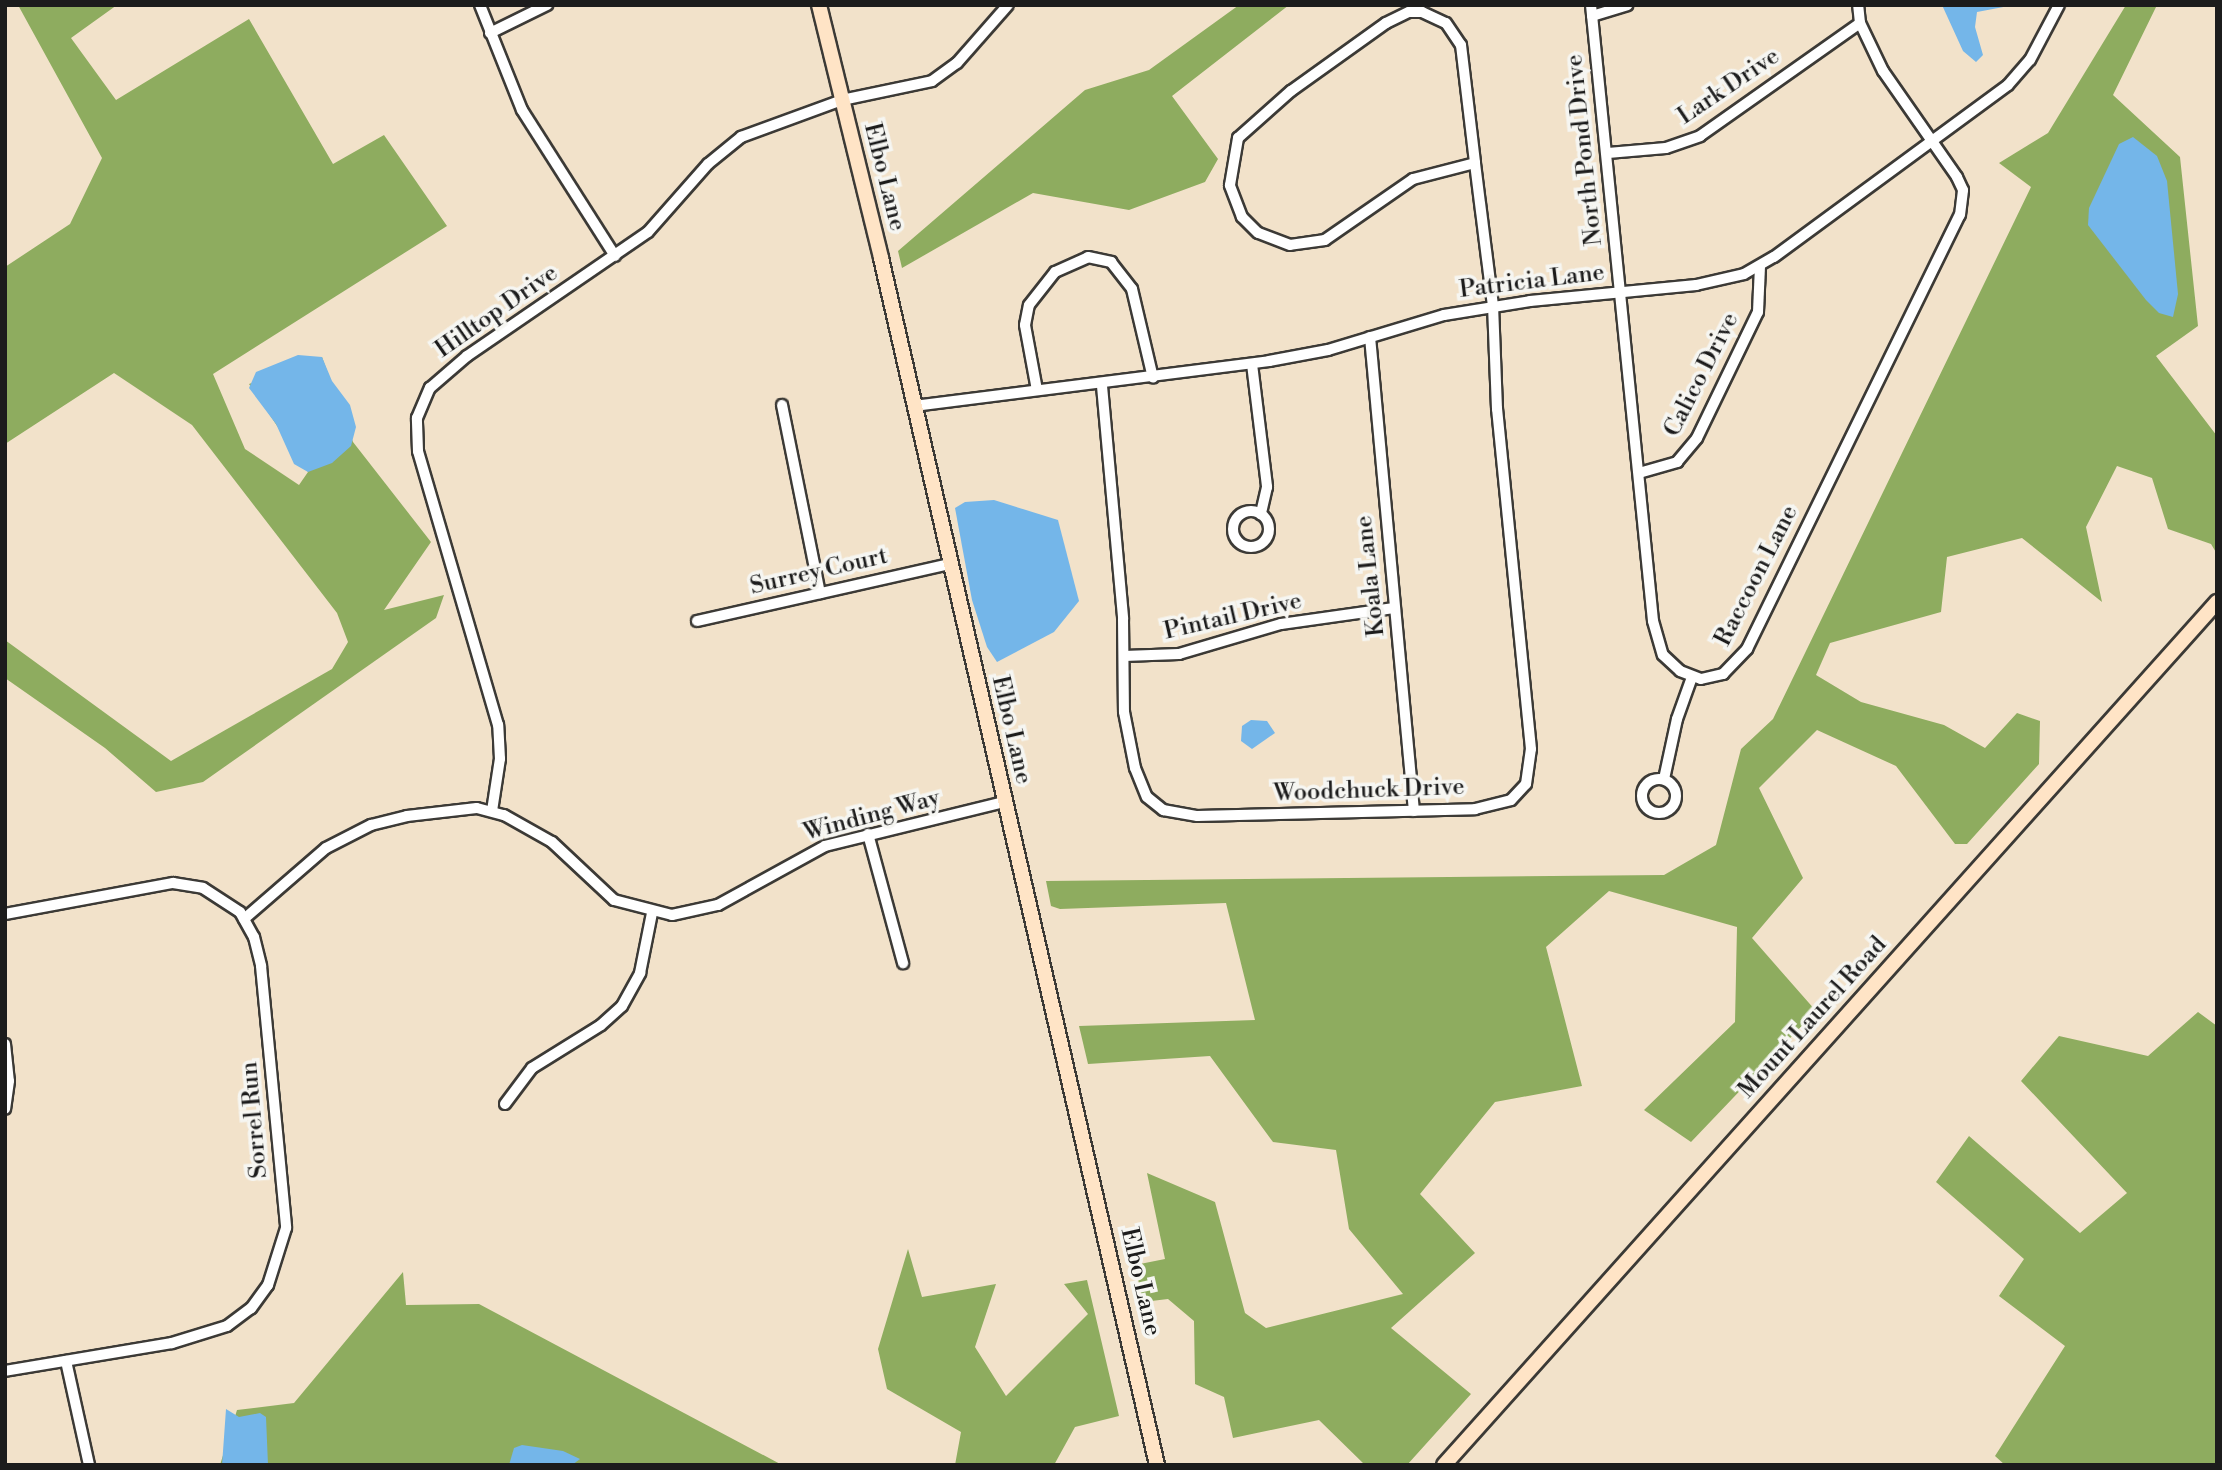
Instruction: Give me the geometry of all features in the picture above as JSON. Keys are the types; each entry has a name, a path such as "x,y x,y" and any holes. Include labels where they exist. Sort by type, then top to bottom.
{"street":[{"path":"480,5 522,110 615,256"},
{"path":"490,33 547,5"},
{"name":"Elbo Lane","path":"819,5 914,406 1157,1465"},
{"name":"Hilltop Drive","path":"492,811 500,759 498,725 426,488 418,451 418,418 422,402 441,376 648,232 729,145 753,131 842,100 932,81 957,63 1008,5"},
{"path":"1591,11 1627,5"},
{"path":"1858,5 1860,23 1882,71 1933,140"},
{"name":"Patricia Lane","path":"914,406 1037,390 1102,386 1252,364 1328,350 1429,318 1493,306 1712,283 1760,266 2014,79 2038,46 2059,5"},
{"name":"North Pond Drive","path":"1591,11 1608,153 1620,292"},
{"name":"Woodchuck Drive","path":"1102,386 1124,656 1124,712 1135,768 1147,797 1163,810 1197,816 1414,811 1499,805 1520,793 1530,773 1530,737 1497,409 1493,306 1484,260 1475,163 1461,45 1446,23 1422,12 1409,12 1359,42 1245,128 1238,138 1230,185 1242,217 1258,233 1278,243 1302,245 1337,234 1413,178 1475,163"},
{"name":"Lark Drive","path":"1608,153 1666,148 1700,136 1860,23"},
{"name":"Raccoon Lane","path":"1692,677 1723,674 1747,649 1957,221 1963,190 1933,140"},
{"path":"1037,390 1025,325 1029,305 1055,272 1088,257 1111,262 1127,279 1153,378"},
{"name":"Calico Drive","path":"1639,473 1677,462 1697,438 1758,312 1760,266"},
{"path":"1620,292 1655,634 1663,655 1692,677 1677,719 1664,779"},
{"name":"Koala Lane","path":"1370,337 1414,811"},
{"path":"1252,364 1266,487 1261,514"},
{"path":"782,405 820,593"},
{"name":"Surrey Court","path":"697,621 950,564"},
{"name":"Mount Laurel Road","path":"1444,1465 2217,602"},
{"name":"Pintail Drive","path":"1124,656 1179,654 1281,624 1394,608"},
{"name":"Winding Way","path":"244,919 305,863 359,830 433,812 492,811 541,833 614,900 652,913 687,914 718,905 809,852 868,834 1004,802"},
{"path":"868,834 902,963"},
{"name":"Sorrel Run","path":"5,914 173,883 217,894 244,919 261,966 286,1214 284,1243 276,1271 251,1308 214,1332 5,1371"},
{"path":"505,1104 532,1068 601,1025 622,1006 640,973 652,913"},
{"path":"5,1044 9,1092 5,1109"},
{"path":"66,1361 89,1465"}],"green space":[{"path":"18,5 117,5 71,38 116,100 249,19 333,164 384,135 447,226 213,374 245,449 299,485 308,472 249,384 322,357 353,442 431,542 384,610 444,595 436,618 203,782 156,792 105,748 5,678 5,640 171,761 332,669 348,642 337,613 192,425 114,373 5,444 5,267 70,224 102,158"},
{"path":"1239,5 1289,5 1172,96 1218,159 1205,182 1129,210 1033,193 902,268 898,251 1085,90 1149,70"},
{"path":"2126,5 2157,5 2113,95 2180,157 2198,326 2156,356 2217,436 2217,554 2211,544 2168,529 2152,478 2117,466 2086,527 2102,602 2022,538 1947,557 1941,612 1830,643 1816,675 1861,702 1944,725 1985,748 2017,713 2040,721 2039,764 1967,844 1955,844 1896,766 1817,730 1759,788 1803,878 1752,938 1816,1011 1691,1142 1644,1110 1735,1022 1737,927 1609,891 1546,947 1582,1086 1495,1102 1420,1194 1475,1253 1391,1328 1471,1394 1407,1465 1365,1465 1319,1420 1233,1438 1224,1397 1195,1384 1194,1321 1168,1299 1143,1302 1135,1265 1165,1259 1147,1173 1215,1202 1245,1313 1266,1328 1403,1294 1349,1229 1336,1150 1273,1142 1210,1056 1088,1064 1079,1026 1255,1020 1226,903 1060,909 1051,906 1046,881 1664,875 1716,845 1741,749 1773,719 2031,187 1999,163 2048,133"},
{"path":"2198,1012 2217,1026 2216,1465 2005,1465 1995,1456 2065,1346 1999,1296 2024,1259 1936,1182 1969,1136 2080,1233 2127,1193 2021,1081 2059,1036 2148,1056"},
{"path":"908,1249 922,1297 996,1284 975,1347 1006,1396 1088,1314 1064,1284 1087,1280 1119,1416 1075,1427 1054,1465 955,1465 961,1432 887,1389 878,1349"},
{"path":"403,1272 406,1305 479,1304 782,1465 220,1465 237,1410 294,1403"}],"water":[{"path":"1942,5 2014,5 1977,12 1975,27 1983,55 1976,62 1963,51"},
{"path":"2133,137 2157,156 2167,181 2178,294 2173,317 2159,313 2146,300 2088,225 2089,208 2119,144"},
{"path":"298,355 322,357 332,381 350,405 356,427 351,446 332,463 308,472 294,464 276,424 249,388 256,372"},
{"path":"994,500 1058,520 1079,601 1054,632 997,662 987,647 972,600 955,508 965,502"},
{"path":"1251,720 1267,721 1275,733 1252,749 1241,741 1242,726"},
{"path":"226,1409 239,1417 260,1413 266,1417 268,1465 222,1465"},
{"path":"522,1445 563,1451 580,1459 572,1465 509,1465 514,1448"}]}
